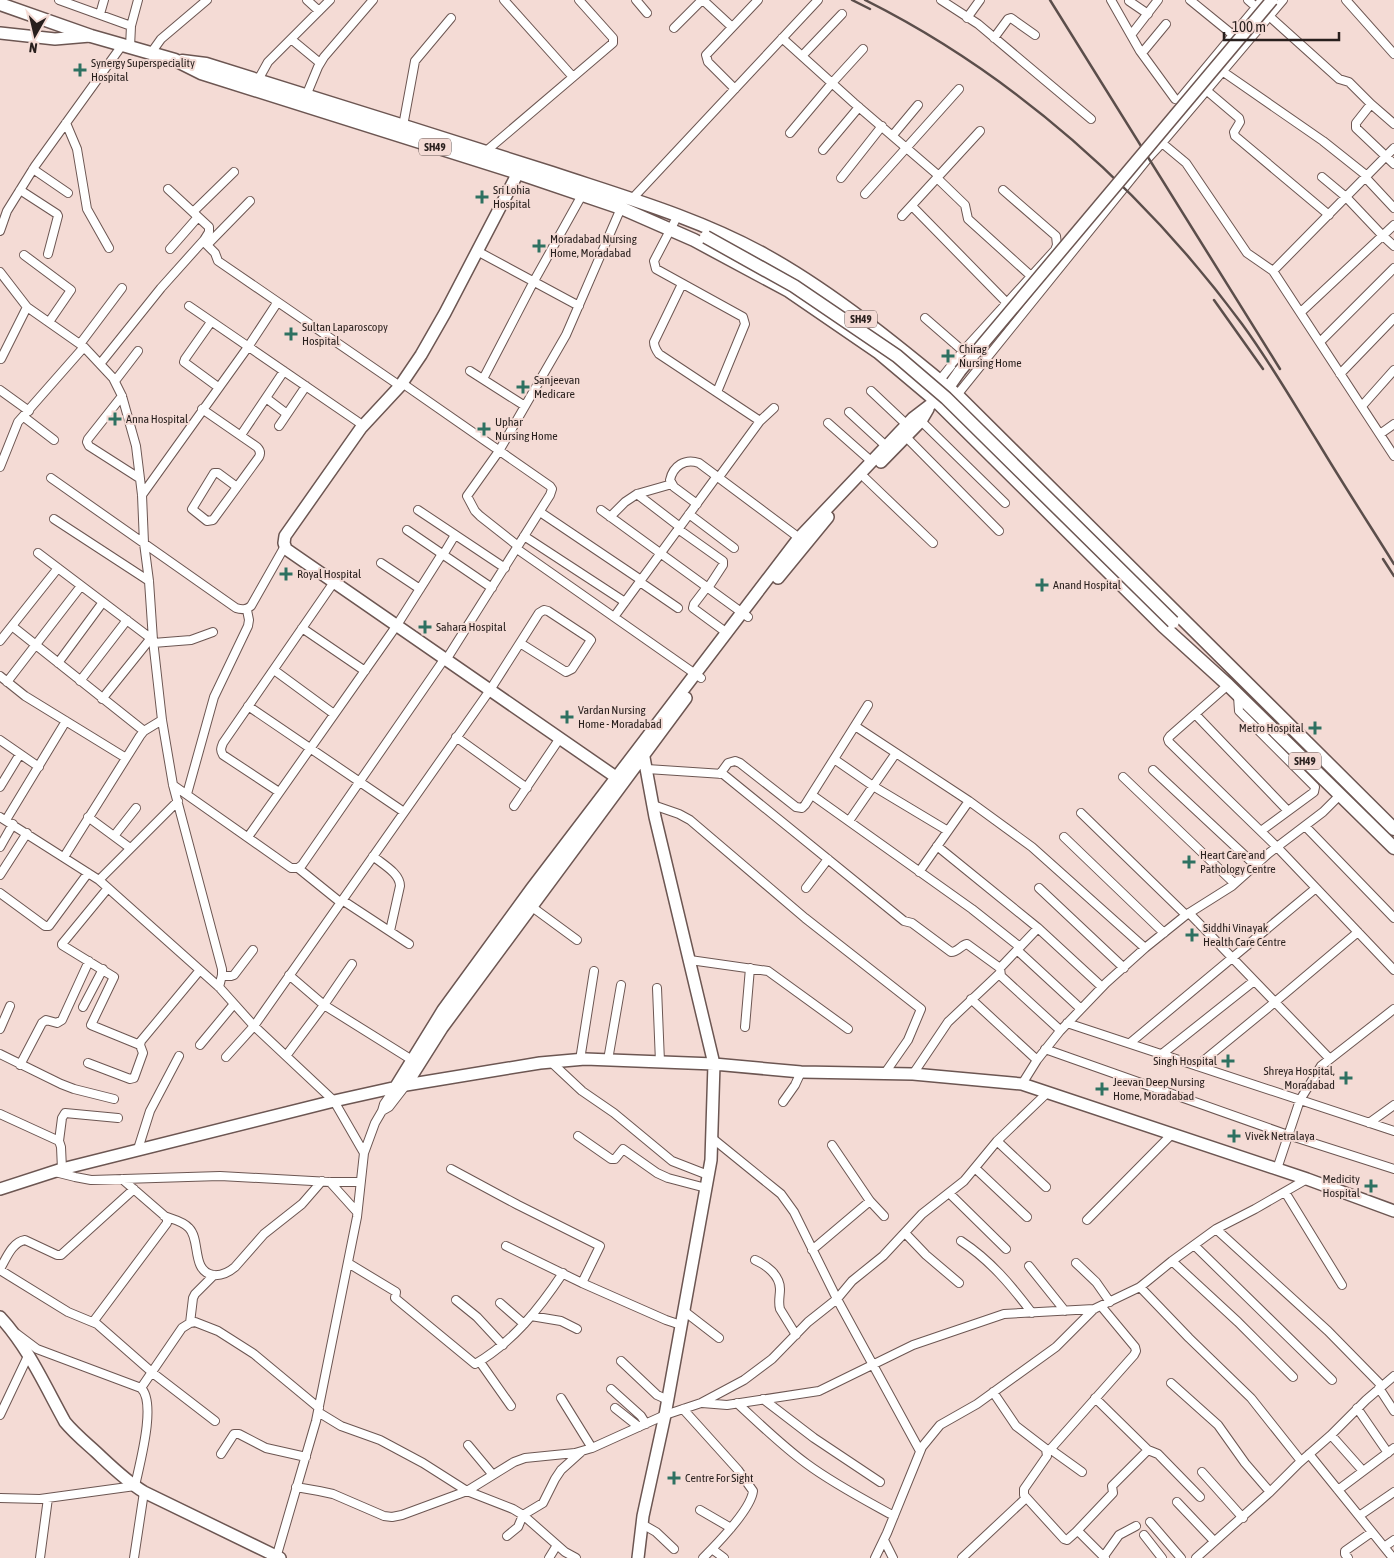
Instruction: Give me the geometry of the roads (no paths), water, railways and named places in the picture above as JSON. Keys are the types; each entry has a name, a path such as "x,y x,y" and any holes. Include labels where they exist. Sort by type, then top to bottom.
{"main road":[{"path":"401,1086 412,1060 444,1010 802,540 830,514 871,461 906,424 948,388 960,371 1272,0"},
{"name":"SH49","path":"0,4 91,36 175,60 206,64 485,152 582,195 621,208 684,235 789,291 878,352 1163,626 1228,685 1394,848"},
{"path":"0,33 56,39 91,36"},
{"name":"SH49","path":"175,60 201,73 683,217 720,232 766,255 815,286 882,335 948,388 1394,829"},
{"path":"520,168 421,355 401,384 364,426 285,536 284,543 286,549 619,780"},
{"name":"SH49","path":"683,217 702,235 794,286 897,356 946,398 1207,654"},
{"path":"684,235 702,235"},
{"path":"849,488 865,478 906,437 921,421 932,403"},
{"path":"699,676 727,633 745,615"},
{"path":"1207,654 1222,659"},
{"path":"1207,654 1210,668"},
{"path":"638,1558 642,1524 665,1416 711,1160 714,1064 653,805 642,750"},
{"path":"401,1086 527,903"},
{"path":"0,1189 57,1170 138,1149 401,1086 551,1062 608,1060 714,1064 801,1072 913,1074 1022,1084 1307,1179 1394,1211"},
{"path":"0,1317 12,1330 65,1422 71,1430 110,1465 140,1489 277,1557"}],"street":[{"path":"59,0 131,26"},
{"path":"100,14 104,0"},
{"path":"0,231 3,212 66,123 126,45 138,0"},
{"path":"151,53 161,39 207,0"},
{"path":"307,0 319,11"},
{"path":"258,80 264,67 330,0"},
{"path":"306,96 320,63 373,0"},
{"path":"504,0 573,77"},
{"path":"485,152 614,41 579,0"},
{"path":"636,0 647,13"},
{"path":"674,28 703,0 732,27"},
{"path":"735,89 708,62 706,55 758,0"},
{"path":"631,200 818,0"},
{"path":"942,0 994,38 1091,119"},
{"path":"968,18 980,0"},
{"path":"1111,0 1142,53 1175,99 1178,100 1262,0"},
{"path":"1119,14 1129,0 1148,14"},
{"path":"1131,35 1158,0"},
{"path":"1190,0 1233,35"},
{"path":"1248,0 1256,7"},
{"path":"948,388 1162,143 1283,0"},
{"path":"1346,0 1394,54"},
{"path":"802,56 842,14"},
{"path":"1269,16 1339,79 1350,82 1370,104 1394,124"},
{"path":"403,126 415,61 452,18"},
{"path":"994,38 1008,19 1011,18 1035,35"},
{"path":"1142,53 1166,24"},
{"path":"782,38 938,177 964,205 968,219 1031,276"},
{"path":"291,39 320,63"},
{"path":"790,133 863,49"},
{"path":"1222,71 1323,141 1366,176 1394,208"},
{"path":"865,194 959,89"},
{"path":"1206,90 1239,118 1240,122 1234,132 1235,136 1328,215"},
{"path":"1370,104 1356,123 1356,128 1394,164"},
{"path":"892,135 918,105"},
{"path":"823,150 859,107"},
{"path":"66,123 77,149 87,208 109,248"},
{"path":"841,178 882,126"},
{"path":"902,216 980,131"},
{"path":"1162,143 1186,163 1247,253 1273,271 1394,456"},
{"path":"1273,271 1394,148"},
{"path":"33,169 68,193"},
{"path":"170,249 195,215 234,172"},
{"path":"1322,177 1346,196 1394,246"},
{"path":"168,189 210,230 206,242"},
{"path":"20,190 58,216 48,254"},
{"path":"948,388 963,351 1055,250 1056,236 1003,190"},
{"path":"483,379 534,281 582,195"},
{"path":"100,364 162,288 206,242 250,201"},
{"path":"912,206 1007,302"},
{"path":"621,208 566,335 498,451 468,494 468,499 480,516 517,547 699,676"},
{"path":"683,217 670,229 654,261 654,266 658,271 743,317 746,324 717,392"},
{"path":"1301,312 1394,225"},
{"path":"206,242 215,253 218,261 277,303 401,384 550,486 552,492 445,659 302,865 298,868"},
{"path":"477,251 579,306"},
{"path":"24,255 71,288 49,322"},
{"path":"1320,342 1394,268"},
{"path":"0,272 27,307 82,345 115,381 122,396 136,446 142,496 152,640 162,720 174,785 222,969 219,987"},
{"path":"682,284 654,342 654,346 659,354 760,421"},
{"path":"0,466 18,422 82,345 122,288"},
{"path":"142,496 277,303"},
{"path":"188,306 364,426"},
{"path":"1,359 27,307"},
{"path":"925,318 963,351"},
{"path":"1340,374 1394,318"},
{"path":"211,322 184,362 218,387"},
{"path":"115,381 138,351"},
{"path":"1362,406 1394,370"},
{"path":"241,435 284,371"},
{"path":"470,371 525,406"},
{"path":"279,426 306,386"},
{"path":"0,390 54,440"},
{"path":"871,391 906,424"},
{"path":"122,396 87,442 89,446 139,478"},
{"path":"266,398 287,414"},
{"path":"614,617 760,421 774,408"},
{"path":"202,409 257,447 260,450 260,454 237,487 213,520 207,521 192,509 214,473 218,473 237,487"},
{"path":"849,412 886,446"},
{"path":"921,421 1005,503"},
{"path":"828,423 871,461"},
{"path":"1380,434 1394,424"},
{"path":"906,437 999,531"},
{"path":"697,504 672,484 670,480 679,466 687,461 699,463 718,476 802,540"},
{"path":"51,478 236,608 242,610 247,610 251,606 285,546"},
{"path":"865,478 933,543"},
{"path":"610,517 625,502 637,494 672,484"},
{"path":"637,494 723,561 723,565 693,608 727,633"},
{"path":"418,510 505,568"},
{"path":"601,510 745,615"},
{"path":"540,512 678,608"},
{"path":"689,514 734,548"},
{"path":"54,518 149,581"},
{"path":"407,530 492,588"},
{"path":"248,837 397,626 455,535"},
{"path":"524,536 624,602"},
{"path":"38,553 152,640 191,640 213,632"},
{"path":"381,563 420,589"},
{"path":"0,641 58,568"},
{"path":"279,792 223,755 221,751 223,743 334,582"},
{"path":"7,682 81,586"},
{"path":"58,664 104,602"},
{"path":"187,794 214,697 248,626 247,610"},
{"path":"226,1057 254,1026 490,690 539,613 544,610 548,611 590,638 572,669 566,672 520,643"},
{"path":"80,681 127,620"},
{"path":"12,626 144,731"},
{"path":"302,628 365,671"},
{"path":"102,698 152,640"},
{"path":"274,670 334,714"},
{"path":"0,676 25,696 126,758"},
{"path":"1228,685 1170,736 1169,742 1277,848 1394,970"},
{"path":"1238,696 1239,711 1315,787 1314,792 1260,831"},
{"path":"720,774 728,763 735,761 740,763 796,807 802,808 806,806 868,705"},
{"path":"248,706 404,812"},
{"path":"1195,714 1288,811"},
{"path":"64,857 144,731 162,720"},
{"path":"0,847 6,820 66,722"},
{"path":"855,726 969,801 1040,853 1145,948"},
{"path":"456,737 527,788"},
{"path":"514,806 560,738"},
{"path":"0,740 38,767"},
{"path":"849,821 896,753"},
{"path":"0,787 20,754"},
{"path":"834,760 948,831"},
{"path":"647,769 720,774 729,778 904,920 912,923 951,952 955,952 967,944 1000,970 1001,976 1060,1030"},
{"path":"1152,770 1255,865"},
{"path":"1123,777 1234,884"},
{"path":"174,785 291,868 298,868 341,901 409,944"},
{"path":"812,795 972,909 1019,948 1081,1009"},
{"path":"1022,1084 1037,1060 1060,1030 1102,987 1145,948 1188,914 1234,884 1255,865 1323,812 1340,795"},
{"path":"99,880 178,801"},
{"path":"919,872 969,801"},
{"path":"653,805 690,820 805,918 921,1010 908,1040 885,1073"},
{"path":"114,836 136,808"},
{"path":"1081,813 1188,914 1329,1058"},
{"path":"88,817 130,848"},
{"path":"6,820 99,880 219,987 254,1026 334,1101 364,1153"},
{"path":"1305,826 1394,918"},
{"path":"0,875 27,833"},
{"path":"1064,837 1164,933"},
{"path":"937,846 1038,928 1102,987"},
{"path":"373,856 400,880 390,931"},
{"path":"806,888 828,859"},
{"path":"0,892 45,926 49,926 88,873"},
{"path":"108,888 62,945 113,975 113,979 91,1025 140,1045"},
{"path":"1039,888 1124,968"},
{"path":"1130,1043 1316,888"},
{"path":"527,903 577,940"},
{"path":"913,1074 948,1022 1000,970 1038,928"},
{"path":"1197,1066 1358,932"},
{"path":"222,976 234,974 253,950"},
{"path":"690,960 761,969 774,974 848,1028"},
{"path":"20,1065 42,1023 46,1020 56,1023 62,1020 89,961"},
{"path":"286,1056 352,964"},
{"path":"745,1027 750,968"},
{"path":"83,1007 103,970"},
{"path":"88,1063 133,1079 143,1052 140,1041 200,970"},
{"path":"580,1060 594,971"},
{"path":"289,975 324,1005 412,1060"},
{"path":"1162,1054 1254,981"},
{"path":"608,1060 621,985"},
{"path":"657,988 660,1062"},
{"path":"971,999 1037,1060"},
{"path":"200,1045 234,1004"},
{"path":"0,1029 10,1006"},
{"path":"1277,1169 1300,1100 1317,1070 1329,1058 1394,1009"},
{"path":"1068,1022 1394,1131"},
{"path":"1045,1049 1288,1135 1394,1169"},
{"path":"0,1054 74,1089 114,1099"},
{"path":"138,1149 150,1111 179,1056"},
{"path":"551,1062 582,1092 614,1113 672,1161 708,1175"},
{"path":"783,1102 795,1086 801,1072"},
{"path":"277,1557 318,1410 348,1263 357,1212 364,1153 384,1104 401,1086"},
{"path":"296,1488 319,1490 333,1494 384,1516 402,1516 467,1491 514,1462 525,1458 575,1453 592,1448 643,1425 701,1403 744,1380 772,1360 808,1322 837,1299 852,1281 884,1256 922,1214 964,1181 997,1141 1047,1093"},
{"path":"1369,1123 1394,1105"},
{"path":"118,1118 65,1112 62,1118 59,1141 61,1147 57,1170 75,1177 91,1180 220,1176 360,1182"},
{"path":"0,1114 59,1141"},
{"path":"1087,1220 1171,1135"},
{"path":"578,1136 611,1159 616,1159 623,1149 657,1174 706,1188"},
{"path":"712,1138 781,1194 794,1212 837,1299 920,1451"},
{"path":"997,1141 1046,1187"},
{"path":"832,1146 870,1200 884,1216"},
{"path":"975,1168 1028,1218"},
{"path":"451,1169 600,1246 582,1283"},
{"path":"122,1179 164,1216 189,1227 203,1269 214,1275"},
{"path":"875,1558 920,1451 940,1425 977,1404 1056,1346 1098,1308 1140,1287 1216,1229 1307,1179"},
{"path":"326,1182 357,1212"},
{"path":"190,1323 195,1294 214,1275 229,1272 270,1228 302,1204 326,1182"},
{"path":"134,1189 63,1254 57,1255 22,1240 16,1244 0,1270 68,1312 93,1322 152,1372 215,1421"},
{"path":"949,1192 1006,1249"},
{"path":"1285,1192 1342,1285"},
{"path":"812,1250 870,1200"},
{"path":"93,1322 148,1246 166,1225 167,1220 164,1216"},
{"path":"1216,1229 1328,1331 1380,1387 1394,1411"},
{"path":"905,1233 926,1255 959,1283"},
{"path":"961,1241 973,1249 1006,1279 1032,1313"},
{"path":"1194,1245 1332,1380"},
{"path":"506,1246 582,1283 666,1320 681,1324"},
{"path":"755,1260 768,1268 778,1278 780,1308 796,1335"},
{"path":"1172,1261 1238,1322 1293,1377"},
{"path":"348,1263 396,1292 395,1298 474,1364 480,1362 515,1334 542,1303 563,1273"},
{"path":"1076,1263 1096,1282 1110,1302"},
{"path":"1029,1266 1065,1311"},
{"path":"1140,1287 1251,1398 1301,1461"},
{"path":"456,1300 477,1317 503,1345"},
{"path":"500,1303 524,1324"},
{"path":"701,1403 737,1403 819,1391 913,1345 1004,1314 1098,1308"},
{"path":"1098,1308 1135,1347 1136,1351 1049,1451 1023,1492 1026,1498 1067,1540 1113,1493 1112,1486 1148,1450"},
{"path":"684,1311 719,1338"},
{"path":"531,1316 561,1321 577,1329"},
{"path":"141,1388 182,1328 195,1322 218,1331 254,1354 318,1410 341,1426 380,1440 423,1463 467,1491 513,1509 576,1558"},
{"path":"12,1330 37,1349 141,1388 144,1391 148,1409 134,1558"},
{"path":"0,1415 28,1356"},
{"path":"621,1361 657,1395 668,1400"},
{"path":"480,1362 511,1406"},
{"path":"1196,1558 1243,1518 1308,1454 1394,1376"},
{"path":"1171,1383 1218,1425 1270,1492"},
{"path":"611,1389 641,1416 643,1425"},
{"path":"993,1392 1016,1426 1046,1449 1082,1472"},
{"path":"561,1398 592,1448"},
{"path":"1095,1398 1148,1450 1158,1454 1200,1497"},
{"path":"762,1399 814,1438 880,1482"},
{"path":"737,1403 777,1440 808,1465 847,1490 894,1516"},
{"path":"615,1408 643,1425"},
{"path":"1338,1490 1391,1451 1357,1408"},
{"path":"683,1409 738,1470 753,1491 751,1499 731,1528 703,1558"},
{"path":"221,1454 234,1434 236,1434 266,1448 306,1456"},
{"path":"1331,1434 1363,1471"},
{"path":"468,1445 493,1475"},
{"path":"507,1536 518,1526 523,1515 543,1503 558,1474 582,1451"},
{"path":"1308,1454 1393,1558"},
{"path":"1202,1472 1243,1518"},
{"path":"0,1498 40,1499 140,1489"},
{"path":"1359,1516 1394,1492"},
{"path":"40,1558 48,1498"},
{"path":"962,1558 1026,1498"},
{"path":"1177,1502 1214,1541"},
{"path":"700,1510 731,1528"},
{"path":"1150,1522 1181,1558"},
{"path":"642,1524 656,1532 674,1549"},
{"path":"1076,1532 1079,1532 1104,1557 1119,1535 1136,1526"},
{"path":"1348,1558 1345,1552 1372,1532"},
{"path":"1144,1536 1162,1558"},
{"path":"884,1540 894,1558"},
{"path":"1384,1547 1394,1540"},
{"path":"549,1558 557,1545"},
{"path":"712,1549 724,1558"}],"railway":[{"path":"852,0 870,9"},
{"path":"865,0 920,30 973,63 1023,100 1072,140 1119,183 1163,228 1204,275 1252,338 1394,564"},
{"path":"1050,0 1280,369"},
{"path":"1214,300 1263,369"},
{"path":"1383,559 1394,576"}],"place":[{"name":"Synergy Superspeciality Hospital","path":"80,70"},
{"name":"Sri Lohia Hospital","path":"482,197"},
{"name":"Moradabad Nursing Home, Moradabad","path":"539,246"},
{"name":"Sultan Laparoscopy Hospital","path":"291,334"},
{"name":"Chirag Nursing Home","path":"948,356"},
{"name":"Sanjeevan Medicare","path":"523,387"},
{"name":"Anna Hospital","path":"115,419"},
{"name":"Uphar Nursing Home","path":"484,429"},
{"name":"Royal Hospital","path":"286,574"},
{"name":"Anand Hospital","path":"1042,585"},
{"name":"Sahara Hospital","path":"425,627"},
{"name":"Vardan Nursing Home - Moradabad","path":"567,717"},
{"name":"Metro Hospital","path":"1315,728"},
{"name":"Heart Care and Pathology Centre","path":"1189,862"},
{"name":"Siddhi Vinayak Health Care Centre","path":"1192,935"},
{"name":"Singh Hospital","path":"1228,1061"},
{"name":"Shreya Hospital, Moradabad","path":"1346,1078"},
{"name":"Jeevan Deep Nursing Home, Moradabad","path":"1102,1089"},
{"name":"Vivek Netralaya","path":"1234,1136"},
{"name":"Medicity Hospital","path":"1371,1186"},
{"name":"Centre For Sight","path":"674,1478"}]}
